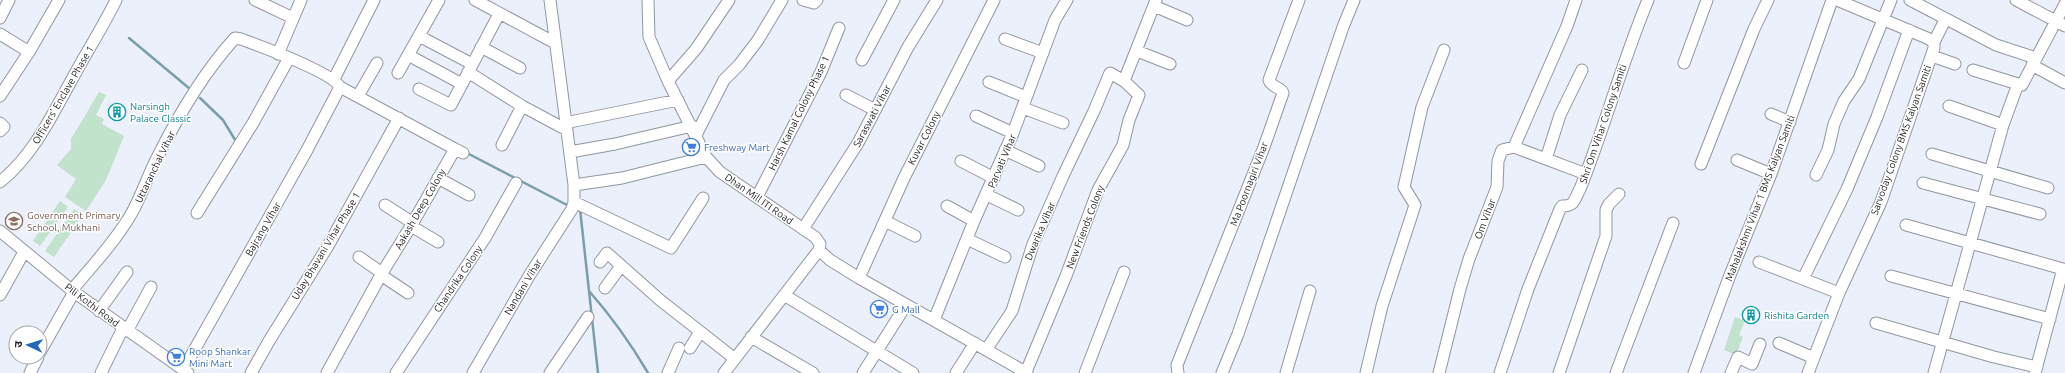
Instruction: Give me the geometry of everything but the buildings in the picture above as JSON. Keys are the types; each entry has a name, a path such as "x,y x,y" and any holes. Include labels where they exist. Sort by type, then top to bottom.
{"street":[{"path":"0,18 9,0"},
{"path":"0,96 29,52 59,0"},
{"name":"Officers' Enclave Phase 1","path":"0,182 22,160 41,134 105,23 116,0"},
{"path":"255,0 293,18"},
{"path":"301,0 278,54 289,58 337,83 399,118"},
{"name":"Bajrang Vihar","path":"185,372 277,204 337,83 374,0"},
{"path":"398,73 439,0"},
{"path":"476,0 499,14 555,43"},
{"path":"550,0 578,203 671,248 703,198"},
{"name":"Dhan Mill ITI Road","path":"648,0 649,37 668,81 706,157 720,172 815,237 820,244 819,250"},
{"path":"668,81 696,49 729,0"},
{"path":"571,152 694,131 724,80 739,65 758,40 782,0"},
{"path":"803,0 814,3 817,0"},
{"path":"862,60 894,0"},
{"name":"Saraswati Vihar","path":"803,229 858,143 908,47 937,0"},
{"name":"Kuvar Colony","path":"859,278 904,178 994,0"},
{"name":"Parvati Vihar","path":"934,320 974,220 987,195 1013,133 1055,20 1067,0"},
{"name":"Ma Poornagiri Vihar","path":"1178,373 1177,365 1264,147 1282,93 1281,90 1271,84 1269,80 1299,0"},
{"path":"1222,373 1241,326 1343,27 1354,0"},
{"path":"1576,0 1567,26 1514,147 1586,174"},
{"name":"Shri Om Vihar Colony Samiti","path":"1500,373 1528,289 1560,209 1562,206 1572,204 1586,174 1632,38 1648,0"},
{"path":"1684,62 1707,0"},
{"path":"1701,164 1754,29 1768,0"},
{"name":"Mahalakshmi Vihar 1 BMS Kalyan Samiti","path":"1694,373 1730,275 1771,174 1832,0"},
{"path":"1837,0 1882,18 1934,42"},
{"path":"1816,175 1828,150 1834,124 1844,101 1859,79 1882,18 1891,0"},
{"path":"1910,0 1945,20 1996,45 2034,61 2065,83"},
{"path":"2016,0 2060,22"},
{"path":"1124,81 1155,3 1187,20"},
{"path":"1973,70 2022,85 2034,61 2060,22 2065,4"},
{"path":"419,89 451,105 499,14"},
{"name":"Sarvoday Colony BMS Kalyan Samiti","path":"1808,373 1839,293 1881,202 1932,56 1934,42 1945,20"},
{"name":"Harsh Kamal Colony Phase 1","path":"757,197 821,72 839,28"},
{"path":"1803,279 1847,189 1877,117 1909,30"},
{"path":"0,34 29,52"},
{"path":"419,36 470,68 496,90 522,106 567,125 678,100"},
{"name":"Uttaranchal Vihar","path":"73,291 118,237 140,199 156,159 172,130 212,65 226,47 234,38 241,39 278,54"},
{"path":"1005,40 1042,53"},
{"path":"481,47 520,68"},
{"path":"1366,373 1382,306 1415,205 1404,187 1422,107 1444,50"},
{"path":"1137,51 1170,64"},
{"path":"408,55 462,84"},
{"path":"1932,56 1955,64"},
{"path":"197,213 252,124 289,58"},
{"path":"358,96 377,63"},
{"path":"1546,159 1560,116 1582,70"},
{"name":"Dwarika Vihar","path":"986,350 1012,311 1033,244 1110,73 1124,81"},
{"name":"New Friends Colony","path":"1027,373 1098,190 1123,145 1129,120 1140,95 1124,81"},
{"path":"989,82 1024,103 1063,123"},
{"path":"1934,373 1982,197 2003,125 2018,84"},
{"path":"846,95 875,110"},
{"path":"502,145 522,106"},
{"path":"1949,106 2003,125"},
{"path":"1771,114 1790,122"},
{"path":"976,116 1013,133"},
{"name":"Aakash Deep Colony","path":"327,373 381,274 438,178 459,151 399,118"},
{"name":"Uday Bhavani Vihar Phase 1","path":"251,373 328,246 399,118"},
{"path":"0,123 4,127 0,132"},
{"name":"Om Vihar","path":"1439,373 1469,259 1497,187 1500,154 1506,148 1514,147"},
{"path":"1005,150 1039,166"},
{"path":"1932,154 2048,188"},
{"path":"576,185 622,178 706,157"},
{"path":"1737,160 1771,174"},
{"path":"961,161 994,178"},
{"path":"438,178 469,195"},
{"name":"Chandrika Colony","path":"396,373 485,238 516,183"},
{"path":"1923,183 1982,197 2040,214"},
{"path":"1559,373 1606,236 1606,210 1609,204 1619,194"},
{"path":"987,195 1018,210"},
{"name":"Nandani Vihar","path":"473,373 529,276 572,209 578,203"},
{"path":"385,205 438,242"},
{"path":"946,206 974,220"},
{"path":"885,221 915,236"},
{"path":"1616,373 1673,223"},
{"path":"1876,324 2036,370 2064,269 1906,225"},
{"name":"Pili Kothi Road","path":"0,231 73,291 185,372"},
{"path":"967,239 1005,257"},
{"path":"724,373 819,250 830,260 859,278 1027,373"},
{"path":"0,295 24,252"},
{"path":"600,262 607,253 734,359"},
{"path":"359,257 408,293"},
{"path":"1759,262 1839,293"},
{"path":"605,288 621,266"},
{"path":"100,311 127,272"},
{"path":"1085,373 1124,272"},
{"path":"1892,276 2050,319"},
{"path":"101,373 125,329 151,287"},
{"path":"48,337 73,291"},
{"path":"1286,373 1310,291"},
{"path":"784,295 913,373"},
{"path":"863,373 876,350 906,305"},
{"path":"550,373 588,318"},
{"path":"668,373 684,348 700,332"},
{"path":"751,337 813,373"},
{"path":"956,373 975,343"},
{"path":"1779,343 1814,358"},
{"path":"1731,373 1738,357 1752,364 1760,344"}],"green space":[{"path":"99,92 106,95 96,115 104,119 102,124 124,136 106,180 86,211 65,197 76,179 57,165 71,149 71,139"},
{"path":"60,201 68,207 40,246 33,241"},
{"path":"74,209 83,215 54,257 45,251"},
{"path":"1735,317 1743,320 1744,323 1739,335 1743,337 1736,355 1724,350"}],"waterway":[{"path":"129,38 190,89"},
{"path":"200,98 223,120 237,143"},
{"path":"467,153 569,206"},
{"path":"580,209 598,373"},
{"path":"589,291 621,331 648,373"}],"place":[{"name":"Narsingh Palace Classic","path":"117,112"},
{"name":"Freshway Mart","path":"691,147"},
{"name":"Government Primary School, Mukhani","path":"14,221"},
{"name":"G Mall","path":"879,309"},
{"name":"Rishita Garden","path":"1751,315"},
{"name":"Roop Shankar Mini Mart","path":"176,357"}]}
